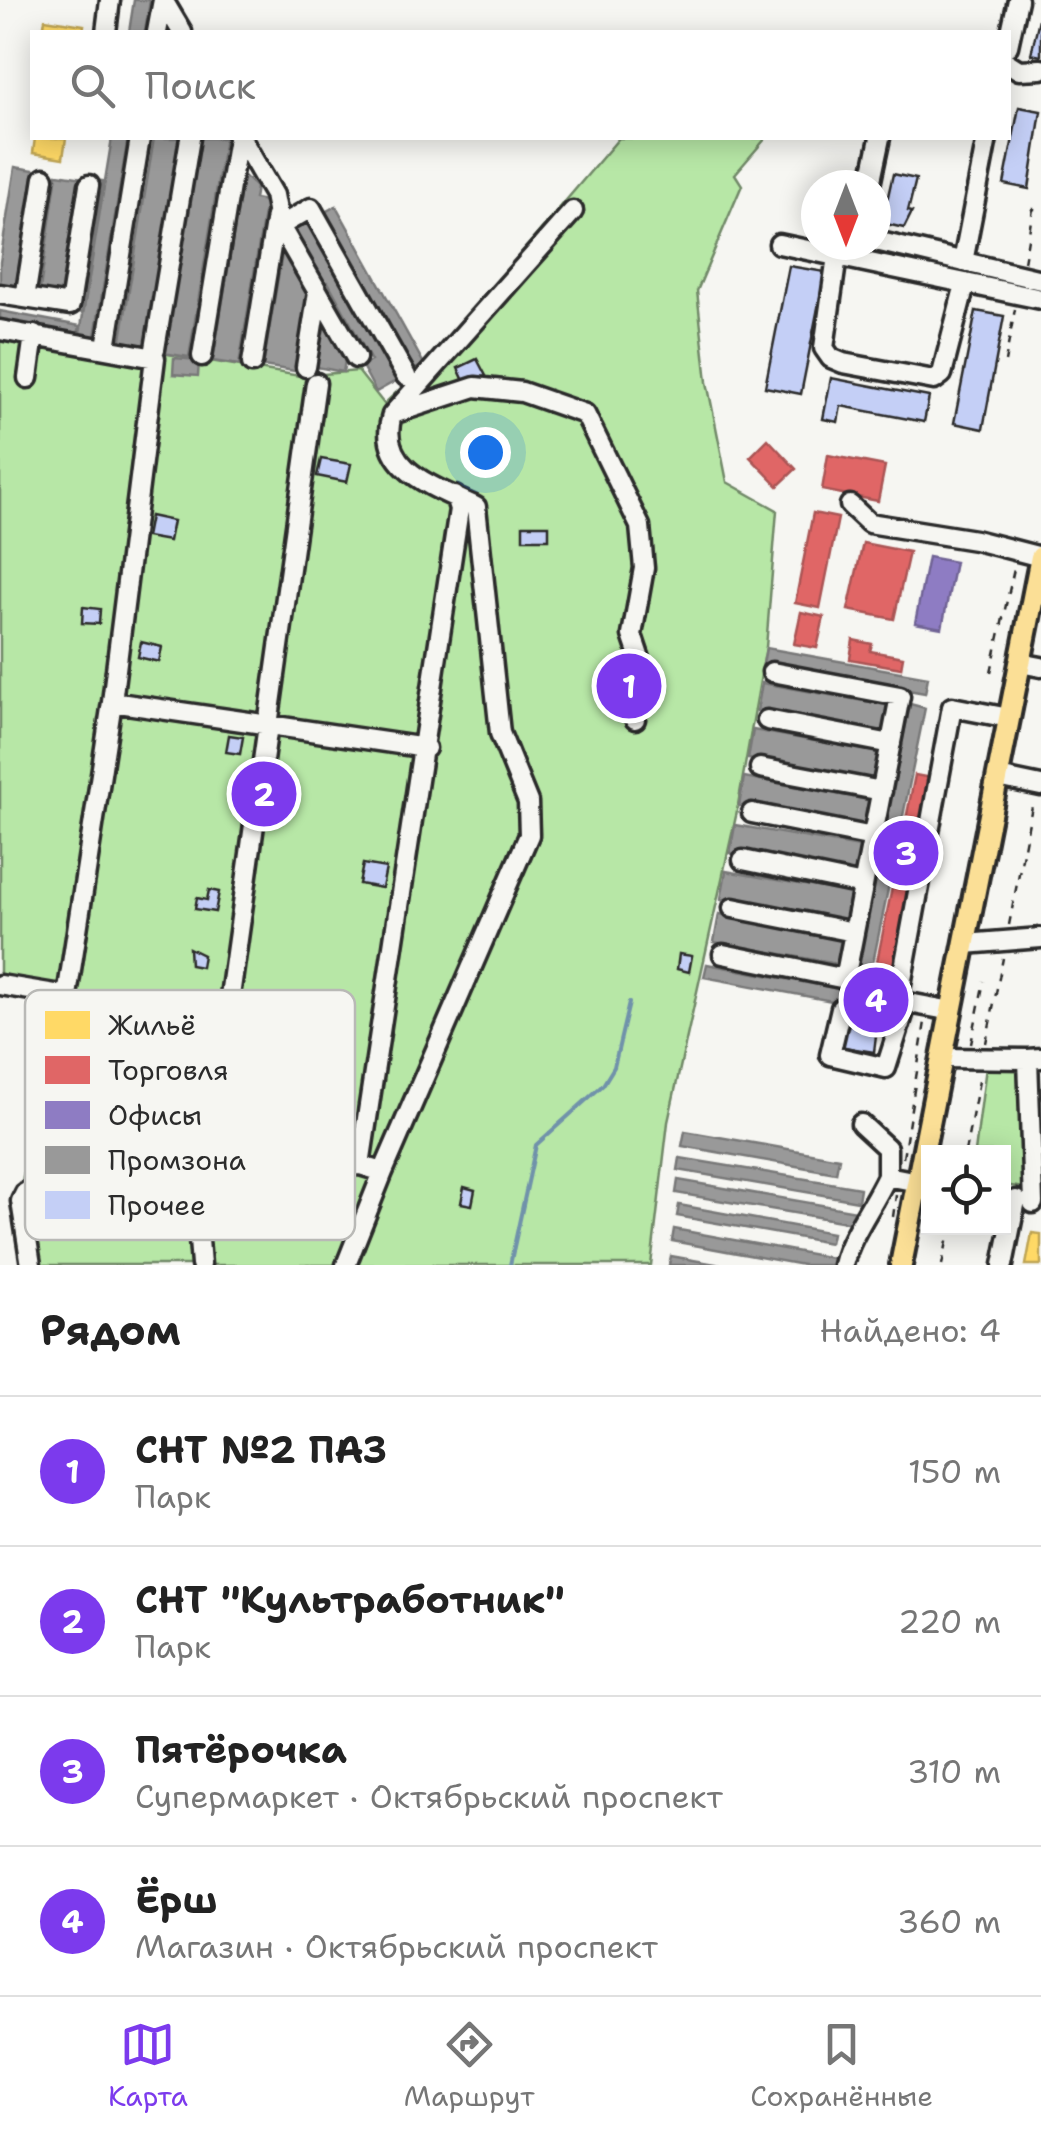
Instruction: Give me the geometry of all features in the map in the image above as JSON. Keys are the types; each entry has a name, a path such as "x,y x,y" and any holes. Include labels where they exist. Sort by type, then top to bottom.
{"main road":[{"path":"902,1265 908,1180 942,1058 1009,718 1030,665 1041,557"}],"street":[{"path":"106,30 110,0"},
{"path":"157,30 163,0"},
{"path":"163,0 181,30"},
{"path":"1011,32 1018,0"},
{"path":"1011,65 1019,70 1041,69"},
{"path":"107,341 140,140"},
{"path":"155,349 190,140"},
{"path":"202,356 240,140"},
{"path":"241,140 274,195 279,218 356,358"},
{"path":"873,170 880,140"},
{"path":"962,262 988,140"},
{"path":"26,298 44,178"},
{"path":"0,294 70,305 88,185"},
{"path":"279,218 311,208 406,376"},
{"path":"346,1265 529,836 528,802 500,733 476,507 408,474 392,449 392,414 573,211"},
{"path":"252,364 279,218"},
{"path":"780,244 801,248"},
{"path":"891,245 1041,280"},
{"path":"836,260 824,348 843,363 934,380 942,374 965,284"},
{"path":"855,260 1041,299"},
{"path":"231,990 268,726 318,292"},
{"path":"0,330 155,358 112,702 68,990"},
{"path":"28,378 34,335"},
{"path":"392,414 475,387 522,392 585,414 640,526 644,568 632,635 640,659 635,719"},
{"path":"360,1165 426,748 459,509 454,496"},
{"path":"850,505 869,523 976,540 1041,557"},
{"path":"772,672 900,696 844,979"},
{"path":"112,702 426,748"},
{"path":"898,1021 952,707 1009,718"},
{"path":"768,720 891,744"},
{"path":"760,768 882,791"},
{"path":"998,776 1041,786"},
{"path":"752,814 873,837"},
{"path":"743,860 863,885"},
{"path":"733,908 854,932"},
{"path":"965,944 1041,938"},
{"path":"723,954 844,979 952,1011"},
{"path":"0,985 30,990"},
{"path":"942,1058 1034,1059 1023,1201 1002,1265"},
{"path":"843,1265 849,1240 908,1180 887,1148 862,1124"},
{"path":"355,1165 383,1172"},
{"path":"25,1193 25,1236"},
{"path":"26,1240 30,1265"},
{"path":"199,1240 201,1265"}],"path":[{"path":"991,672 1014,569"},
{"path":"984,981 970,1046 985,1049"},
{"path":"980,1004 993,1006"},
{"path":"891,1230 908,1180 928,1006"},
{"path":"974,1028 988,1030"},
{"path":"942,1265 948,1235"}],"green space":[{"path":"617,140 764,140 735,174 742,185 697,291 707,382 727,482 777,510 766,647 736,816 668,1122 651,1265 36,1265 32,1240 355,1240 355,990 25,990 25,999 0,995 0,326 300,376 358,371 384,404 426,365"},
{"path":"986,1067 1021,1067 1024,1188 1011,1186 1011,1145 976,1145"}],"building: Жильё":[{"path":"45,19 84,25 83,30 43,30"},
{"path":"35,140 66,140 63,158 33,153"},
{"path":"1032,1233 1041,1234 1041,1265 1026,1265"}],"building: Торговля":[{"path":"768,439 796,469 778,486 750,457"},
{"path":"828,455 885,466 878,501 822,490"},
{"path":"813,513 838,518 820,608 795,603"},
{"path":"863,543 909,552 894,619 848,610"},
{"path":"801,612 824,617 817,648 794,644"},
{"path":"853,640 872,644 870,651 903,657 901,668 850,659"},
{"path":"915,775 931,778 890,985 873,981"},
{"path":"871,993 888,996 885,1013 868,1009"}],"building: Офисы":[{"path":"928,557 955,562 942,628 915,623"}],"building: Промзона":[{"path":"134,0 150,0 145,30 129,30"},
{"path":"112,140 128,140 94,342 79,339"},
{"path":"154,140 181,140 146,350 120,345"},
{"path":"198,140 225,140 189,357 163,353"},
{"path":"15,167 34,170 15,292 0,290 0,262"},
{"path":"57,174 84,178 68,283 62,282 61,293 54,292 53,298 39,296"},
{"path":"243,175 256,187 254,199 266,201 239,365 213,361"},
{"path":"94,180 103,181 83,313 74,311"},
{"path":"336,206 424,364 414,370 325,212"},
{"path":"304,215 374,341 379,338 401,378 376,392 362,366 371,361 328,282 320,287 286,225"},
{"path":"284,242 309,288 295,371 263,366"},
{"path":"0,311 80,326 77,339 0,325"},
{"path":"325,317 346,355 343,372 317,367"},
{"path":"174,358 199,360 198,376 173,374"},
{"path":"766,648 928,677 925,693 763,664"},
{"path":"762,683 892,706 887,734 757,711"},
{"path":"910,704 925,708 869,982 854,979"},
{"path":"753,730 883,753 878,782 748,759"},
{"path":"744,777 874,801 869,829 739,806"},
{"path":"735,825 865,848 860,877 730,853"},
{"path":"726,871 856,894 851,923 721,899"},
{"path":"719,914 848,937 843,965 714,942"},
{"path":"707,964 866,994 864,1007 704,977"},
{"path":"685,1131 839,1158 836,1173 682,1146"},
{"path":"680,1158 860,1188 858,1201 678,1170"},
{"path":"678,1180 856,1211 853,1223 676,1193"},
{"path":"679,1205 832,1233 830,1243 677,1216"},
{"path":"674,1229 838,1259 837,1265 803,1265 672,1241"},
{"path":"671,1256 721,1265 669,1265"}],"building: Прочее":[{"path":"1041,10 1041,56 1031,54"},
{"path":"1019,107 1041,111 1029,189 1004,184"},
{"path":"893,174 916,179 908,211 912,212 904,228 891,225"},
{"path":"789,266 825,272 801,394 765,387"},
{"path":"976,311 1004,316 983,429 954,423"},
{"path":"477,359 486,376 466,385 458,368"},
{"path":"831,378 929,397 924,422 841,406 838,422 823,419"},
{"path":"321,459 351,464 347,482 317,476"},
{"path":"150,516 173,521 169,541 146,537"},
{"path":"523,525 549,525 549,539 523,539"},
{"path":"83,607 100,609 99,624 82,623"},
{"path":"141,642 162,647 159,662 138,657"},
{"path":"229,735 243,737 240,754 226,752"},
{"path":"363,864 386,868 382,888 359,884"},
{"path":"209,890 219,892 215,912 195,909 197,898 207,900"},
{"path":"189,948 203,955 201,967 190,965"},
{"path":"679,954 692,956 689,972 677,969"},
{"path":"847,1016 878,1020 874,1052 843,1047"},
{"path":"464,1187 475,1190 472,1205 461,1203"}],"waterway":[{"path":"510,1265 536,1145 603,1085 614,1067 629,1003"}],"place":[{"name":"СНТ №2 ПАЗ","path":"629,686"},
{"name":"СНТ \"Культработник\"","path":"264,794"},
{"name":"Пятёрочка","path":"906,853"},
{"name":"Ёрш","path":"876,1000"}]}
